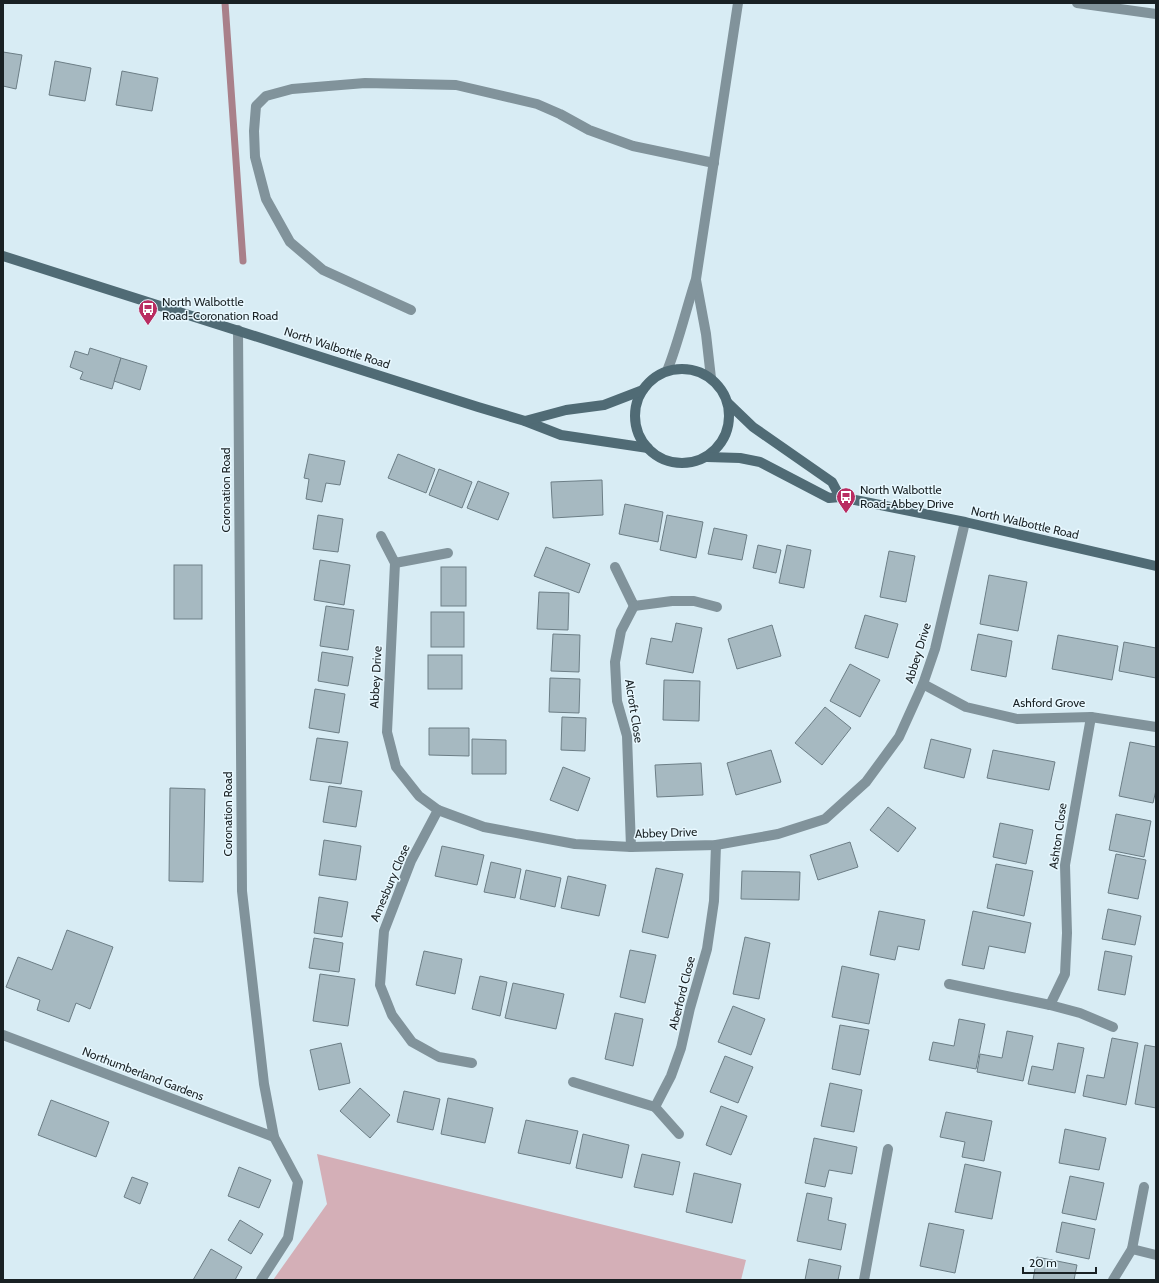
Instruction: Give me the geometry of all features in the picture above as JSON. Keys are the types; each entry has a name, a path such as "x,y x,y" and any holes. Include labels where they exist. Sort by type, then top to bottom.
{"street":[{"path":"667,371 675,351 696,278 738,3"},
{"path":"1077,3 1156,14"},
{"path":"411,310 323,270 290,242 266,199 255,157 254,131 256,106 266,96 292,89 365,83 456,85 537,104 560,114 589,130 633,146 714,163"},
{"name":"North Walbottle Road","path":"3,256 525,421 561,435 648,448"},
{"path":"696,278 706,334 711,378"},
{"name":"Coronation Road","path":"238,330 242,891 264,1084 274,1137 298,1182 288,1238 260,1280"},
{"name":"North Walbottle Road","path":"728,403 729,418 727,433 719,446 707,457 692,463 676,463 660,458 648,448 639,435 635,419 637,403 643,390 653,378 667,371 682,369 697,371 711,378 721,389 728,403 753,427 832,482 840,497"},
{"name":"North Walbottle Road","path":"525,421 566,410 604,405 643,390"},
{"name":"North Walbottle Road","path":"707,457 740,458 760,462 829,498 840,497 965,522 1156,566"},
{"name":"Abbey Drive","path":"395,563 387,732 396,767 419,796 438,810 484,827 575,844 631,847 716,845 778,834 825,818 866,782 899,737 923,684 935,649 965,522"},
{"path":"381,536 395,563 448,553"},
{"path":"615,567 634,606 672,601 694,601 717,607"},
{"name":"Alcroft Close","path":"631,847 627,736 617,701 615,662 621,631 634,606"},
{"name":"Ashford Grove","path":"923,684 966,707 1017,719 1091,717 1156,727"},
{"name":"Ashton Close","path":"1050,1005 1065,974 1065,865 1091,717"},
{"name":"Amesbury Close","path":"438,810 411,861 384,931 380,985 392,1015 412,1042 439,1056 472,1063"},
{"name":"Aberford Close","path":"655,1107 671,1076 682,1048 690,1008 707,949 714,901 716,845"},
{"path":"949,984 1050,1005 1080,1013 1112,1027"},
{"name":"Northumberland Gardens","path":"3,1035 274,1137"},
{"path":"573,1082 655,1107 679,1134"},
{"path":"864,1280 888,1149"},
{"path":"1113,1280 1132,1249 1144,1187"},
{"path":"1132,1249 1156,1255"}],"shaded area":[{"path":"317,1154 746,1260 741,1280 273,1280 327,1204"}],"building":[{"path":"3,52 22,55 16,89 3,86"},
{"path":"55,61 91,68 85,101 49,95"},
{"path":"122,71 158,78 152,111 116,105"},
{"path":"90,348 121,358 112,389 80,379 83,372 70,367 75,351 88,355"},
{"path":"121,358 147,366 140,390 114,381"},
{"path":"309,454 345,461 340,485 326,483 322,502 306,499 309,479 304,478"},
{"path":"398,454 435,469 426,493 388,478"},
{"path":"439,469 472,482 462,508 429,495"},
{"path":"602,480 603,515 553,518 551,482"},
{"path":"478,481 509,493 498,520 467,508"},
{"path":"625,504 663,512 658,542 619,534"},
{"path":"318,515 343,519 338,552 313,549"},
{"path":"667,515 703,522 696,558 660,550"},
{"path":"714,528 747,535 742,560 708,554"},
{"path":"758,545 781,550 776,573 753,568"},
{"path":"787,545 811,550 804,588 779,583"},
{"path":"546,547 590,564 579,593 534,576"},
{"path":"889,551 915,556 906,602 880,597"},
{"path":"320,560 350,565 344,605 314,600"},
{"path":"174,565 202,565 202,619 174,619"},
{"path":"441,567 466,567 466,606 441,606"},
{"path":"989,575 1027,582 1018,631 980,624"},
{"path":"539,592 569,593 568,630 537,629"},
{"path":"326,606 354,610 348,650 320,646"},
{"path":"431,612 464,612 464,647 431,647"},
{"path":"865,615 898,624 888,658 855,648"},
{"path":"676,623 702,628 693,673 646,664 651,638 672,642"},
{"path":"772,625 781,656 737,669 728,639"},
{"path":"553,634 580,635 579,672 551,671"},
{"path":"978,634 1012,641 1006,677 971,670"},
{"path":"1058,635 1118,646 1112,680 1052,669"},
{"path":"1124,642 1156,648 1156,678 1119,671"},
{"path":"322,652 353,657 348,686 318,681"},
{"path":"428,655 462,655 462,689 428,689"},
{"path":"850,664 880,680 860,717 830,701"},
{"path":"550,678 580,679 579,713 549,712"},
{"path":"664,680 700,681 699,721 663,720"},
{"path":"315,689 345,694 339,733 309,728"},
{"path":"825,707 851,728 822,765 795,743"},
{"path":"562,717 586,718 585,751 561,750"},
{"path":"429,728 469,728 469,756 429,755"},
{"path":"317,738 348,742 341,784 310,780"},
{"path":"472,739 506,740 506,774 472,774"},
{"path":"931,739 971,749 964,778 924,768"},
{"path":"1130,742 1156,747 1156,790 1153,803 1119,796"},
{"path":"771,750 781,782 736,795 727,763"},
{"path":"993,750 1055,762 1049,790 987,778"},
{"path":"701,763 703,795 657,797 655,765"},
{"path":"563,767 590,778 578,811 550,800"},
{"path":"329,786 362,791 356,827 323,822"},
{"path":"170,788 205,789 203,882 169,881"},
{"path":"888,807 916,828 898,852 870,830"},
{"path":"1116,814 1151,821 1144,857 1109,850"},
{"path":"1000,823 1033,830 1026,864 993,857"},
{"path":"324,840 361,846 356,880 319,875"},
{"path":"850,842 858,867 818,880 810,855"},
{"path":"442,846 484,855 477,885 435,876"},
{"path":"1116,854 1146,860 1138,899 1108,893"},
{"path":"491,862 521,869 515,898 484,892"},
{"path":"996,864 1033,871 1024,916 987,908"},
{"path":"656,868 683,874 668,938 642,932"},
{"path":"526,870 561,878 555,907 520,899"},
{"path":"742,871 800,872 799,900 741,899"},
{"path":"568,876 606,885 599,916 561,908"},
{"path":"319,897 348,902 342,937 314,933"},
{"path":"1108,909 1141,916 1135,945 1102,939"},
{"path":"879,911 925,920 919,950 898,946 895,960 870,955"},
{"path":"973,911 1031,923 1025,953 989,946 984,969 962,965"},
{"path":"67,930 113,947 90,1009 76,1003 69,1022 37,1010 40,1000 6,987 18,957 52,970"},
{"path":"745,937 770,943 759,999 733,994"},
{"path":"314,938 343,943 339,972 309,968"},
{"path":"630,950 656,955 645,1003 620,997"},
{"path":"424,951 462,959 455,994 416,985"},
{"path":"1105,951 1132,956 1125,995 1098,990"},
{"path":"842,966 879,974 869,1024 832,1017"},
{"path":"320,974 355,979 348,1026 313,1021"},
{"path":"480,976 507,982 500,1016 472,1009"},
{"path":"513,983 564,994 556,1029 505,1018"},
{"path":"733,1006 765,1019 751,1055 718,1042"},
{"path":"615,1013 643,1019 633,1066 605,1059"},
{"path":"959,1019 985,1024 976,1069 929,1060 933,1042 954,1046"},
{"path":"840,1025 869,1030 860,1075 832,1069"},
{"path":"1007,1031 1033,1036 1023,1081 977,1072 980,1054 1002,1058"},
{"path":"1112,1038 1138,1043 1126,1105 1083,1096 1087,1075 1104,1078"},
{"path":"341,1043 350,1083 319,1090 310,1050"},
{"path":"1058,1043 1084,1048 1075,1093 1028,1084 1032,1066 1053,1070"},
{"path":"1145,1045 1156,1047 1156,1108 1135,1104"},
{"path":"725,1056 753,1067 738,1103 710,1092"},
{"path":"830,1083 862,1090 854,1132 821,1126"},
{"path":"360,1088 390,1115 370,1138 340,1111"},
{"path":"404,1091 440,1099 433,1130 397,1122"},
{"path":"448,1098 493,1108 485,1143 441,1134"},
{"path":"51,1100 109,1122 96,1157 38,1135"},
{"path":"721,1106 747,1116 731,1155 706,1145"},
{"path":"946,1112 992,1121 984,1161 962,1157 965,1142 940,1137"},
{"path":"526,1120 578,1131 570,1164 518,1153"},
{"path":"1065,1129 1106,1138 1099,1170 1059,1163"},
{"path":"583,1134 629,1145 622,1178 576,1168"},
{"path":"814,1138 857,1147 852,1174 829,1170 825,1187 805,1183"},
{"path":"642,1154 680,1162 673,1195 634,1187"},
{"path":"965,1164 1001,1172 992,1219 955,1212"},
{"path":"239,1167 271,1180 259,1208 228,1196"},
{"path":"694,1173 741,1184 732,1223 686,1212"},
{"path":"1070,1176 1104,1183 1096,1220 1062,1213"},
{"path":"132,1177 148,1183 140,1204 124,1197"},
{"path":"807,1193 832,1198 828,1220 846,1224 841,1250 797,1241"},
{"path":"240,1220 263,1234 251,1254 228,1240"},
{"path":"1062,1222 1095,1229 1089,1259 1056,1252"},
{"path":"929,1223 964,1230 955,1273 920,1266"},
{"path":"211,1249 242,1267 235,1280 193,1280"},
{"path":"1037,1257 1077,1265 1074,1280 1033,1280"},
{"path":"809,1259 841,1266 838,1280 805,1280"}],"waterway":[{"path":"225,3 243,261"}],"place":[{"name":"North Walbottle Road-Coronation Road","path":"148,326"},
{"name":"North Walbottle Road-Abbey Drive","path":"846,514"}]}
